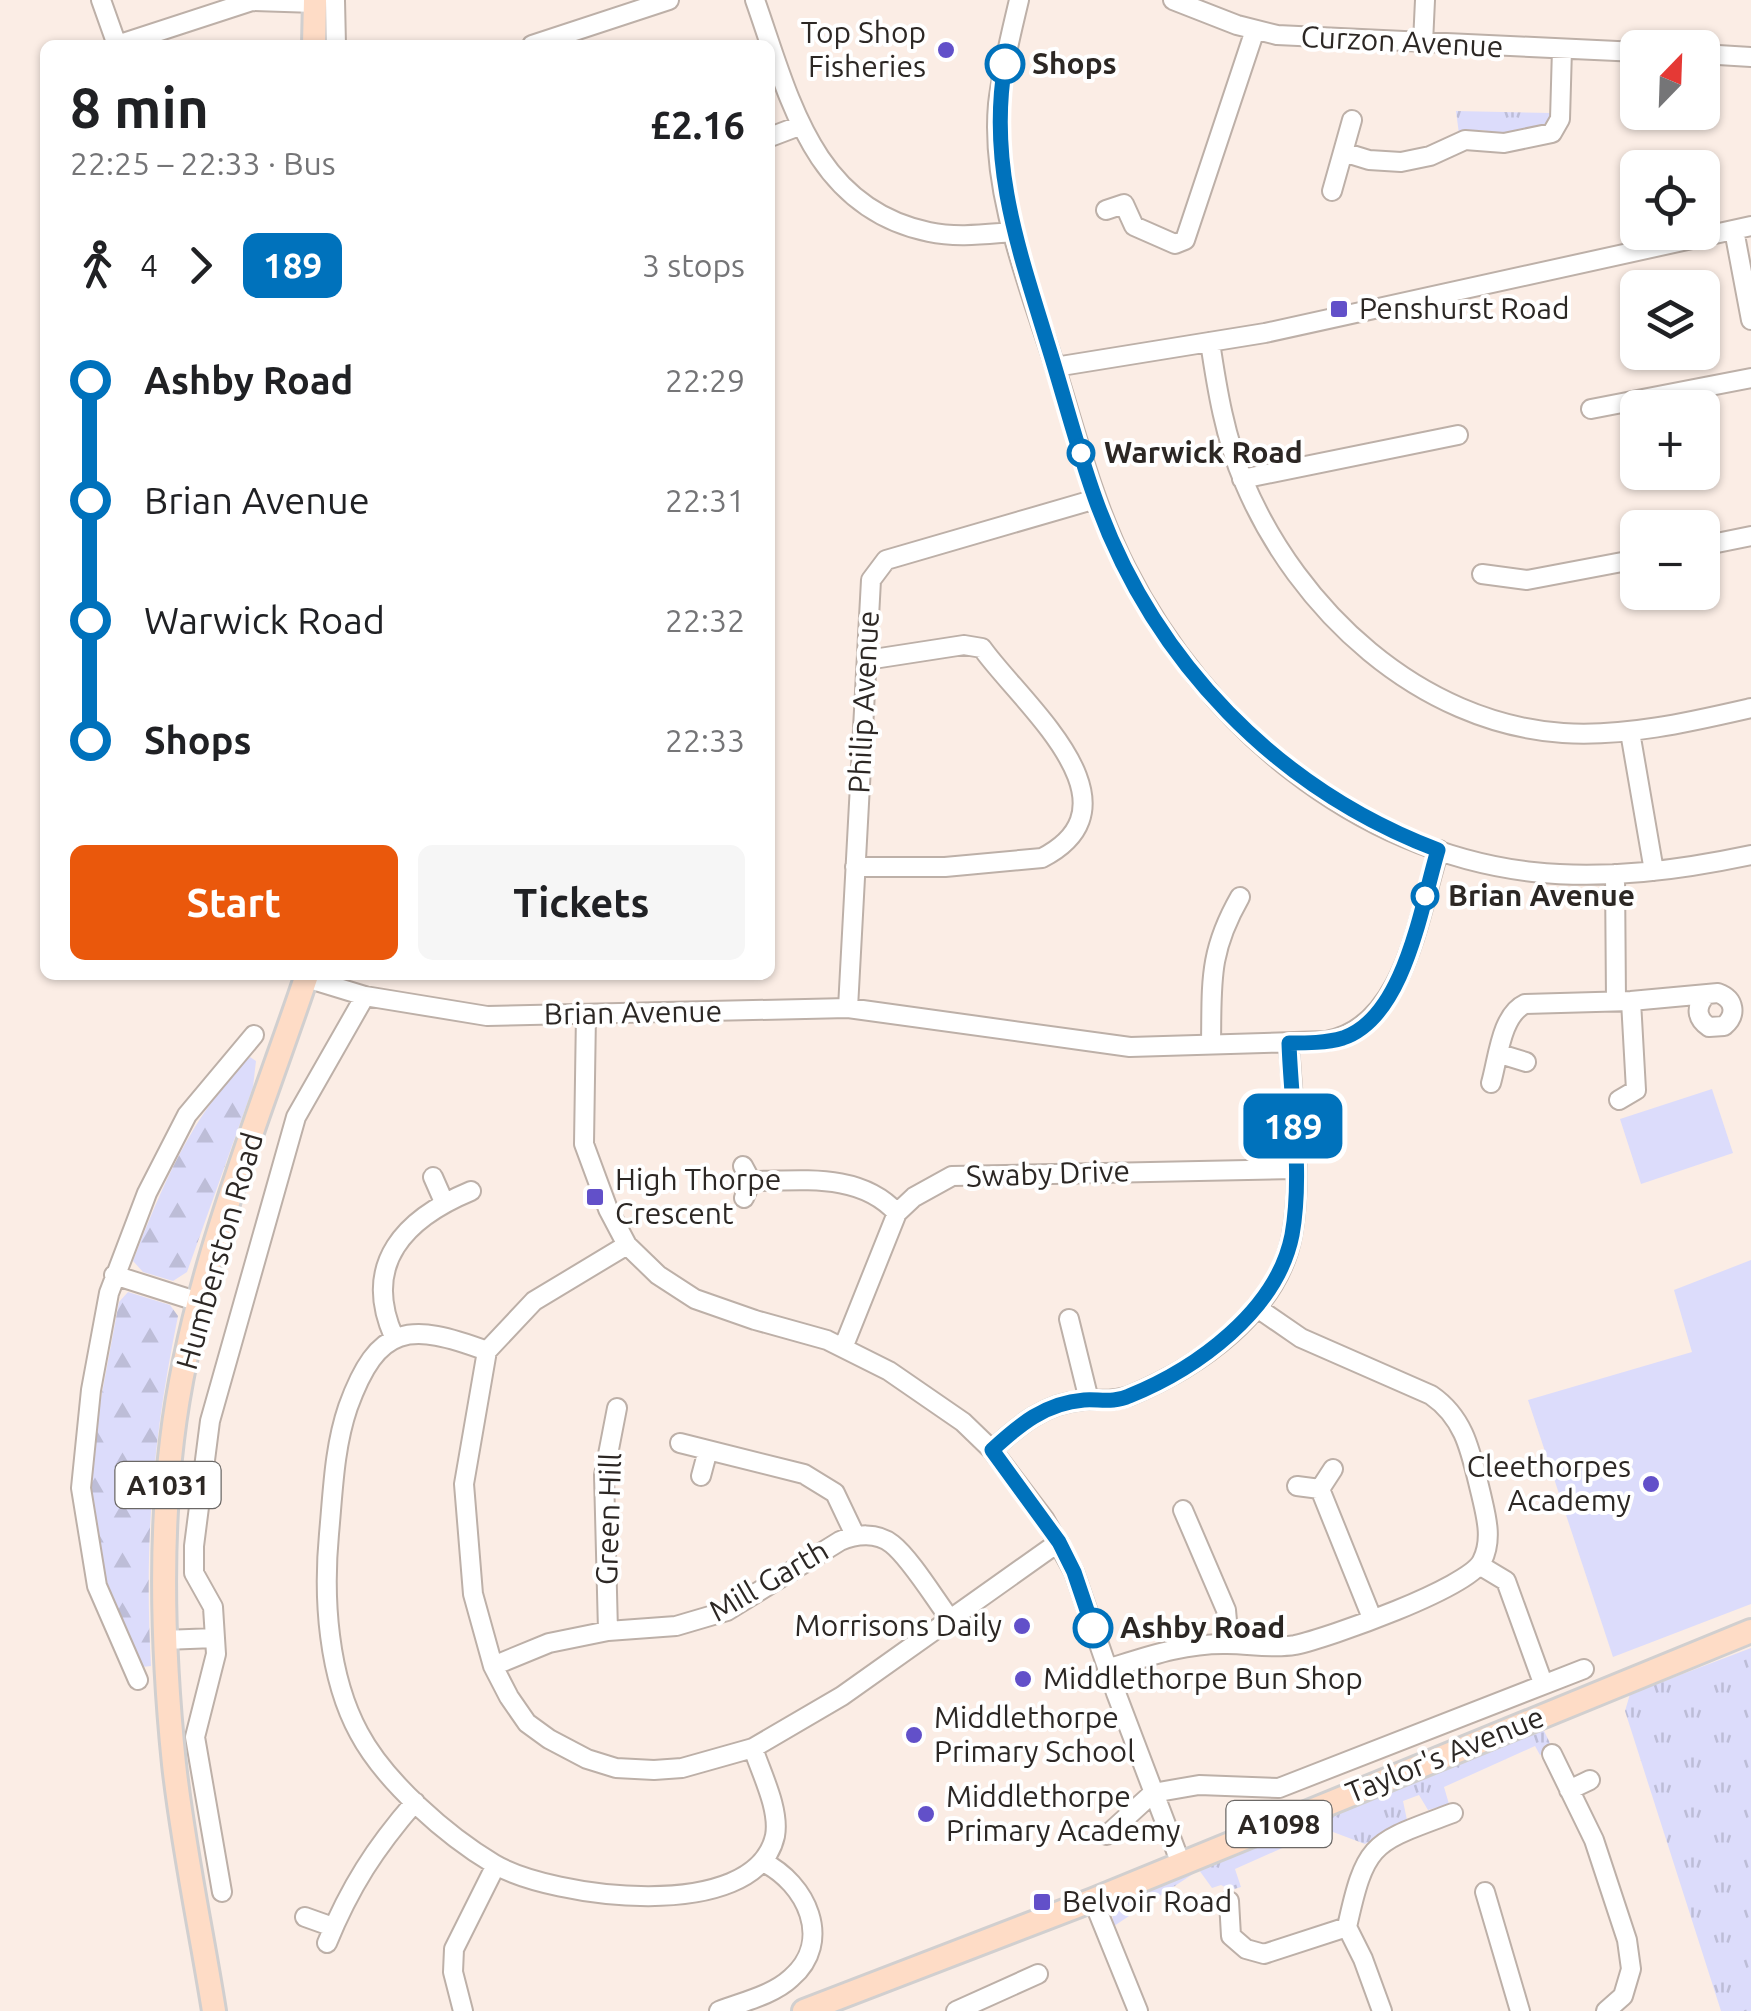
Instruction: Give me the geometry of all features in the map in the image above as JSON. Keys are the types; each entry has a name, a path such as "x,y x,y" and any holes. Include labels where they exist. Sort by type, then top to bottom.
{"main road":[{"path":"315,40 322,1"},
{"name":"Humberston Road","path":"214,2011 174,1768 164,1640 172,1438 200,1302 305,980"},
{"name":"Taylor's Avenue","path":"804,2011 1093,1900 1751,1630"}],"street":[{"path":"101,0 115,40"},
{"path":"546,40 640,5 669,0"},
{"path":"755,0 769,40"},
{"path":"1019,0 1005,64 998,124 1002,176 1014,232 1096,500 1125,567 1158,626 1200,684 1276,758 1377,825 1438,850 1532,872 1615,874 1751,855"},
{"name":"Curzon Avenue","path":"1173,0 1256,30 1306,38 1620,52"},
{"path":"1423,43 1425,0"},
{"path":"132,40 252,1 322,1 334,40"},
{"path":"1106,210 1124,204 1134,226 1175,244 1185,240 1256,30"},
{"path":"1343,152 1369,160 1401,162 1430,156 1465,140 1508,142 1552,133 1560,119 1562,50"},
{"path":"1720,55 1751,57"},
{"path":"775,59 798,126 840,185 870,207 902,224 930,232 1014,232"},
{"path":"1332,191 1352,120"},
{"path":"775,134 798,126"},
{"path":"1055,367 1282,329 1742,228 1751,320"},
{"path":"1210,342 1225,423 1242,480 1268,535 1306,589 1342,627 1407,679 1476,713 1519,726 1563,733 1630,732 1751,708"},
{"path":"1591,409 1751,378"},
{"path":"1242,480 1458,435"},
{"name":"Philip Avenue","path":"848,1008 871,580 886,560 1096,500"},
{"path":"1720,542 1751,536"},
{"path":"1482,574 1527,580 1620,562"},
{"path":"855,866 944,867 1042,858 1055,851 1076,829 1084,801 1078,774 1065,750 982,648 964,645 867,660"},
{"path":"1630,732 1654,871"},
{"name":"Brian Avenue","path":"318,980 365,996 487,1016 848,1008 1130,1047 1342,1038 1369,1023 1397,982 1438,850"},
{"path":"1615,874 1624,1001 1636,1090 1619,1100"},
{"path":"1210,1044 1214,956 1227,919 1240,897"},
{"path":"222,1892 194,1736 216,1654 214,1608 194,1574 210,1422 296,1118 365,996"},
{"path":"1491,1083 1508,1022 1519,1006 1704,996"},
{"path":"586,1014 584,1144 608,1209 627,1245 658,1276 694,1299 843,1348 932,1399 992,1450 1059,1542 1074,1572 1181,1864"},
{"path":"138,1680 97,1586 81,1488 91,1390 114,1275 147,1193 187,1115 254,1034"},
{"path":"992,1450 1044,1410 1066,1402 1128,1397 1198,1360 1220,1344 1256,1307 1279,1271 1292,1226 1295,1169 1289,1043"},
{"path":"1500,1054 1526,1062"},
{"name":"Swaby Drive","path":"898,1213 932,1185 952,1176 974,1173 1295,1169"},
{"path":"433,1177 444,1202"},
{"path":"746,1182 830,1180 851,1184 886,1200 898,1213 843,1348"},
{"path":"394,1337 383,1303 383,1280 390,1255 412,1224 444,1202 470,1191"},
{"path":"627,1245 534,1301 487,1351 464,1484 473,1594 493,1666 527,1723 562,1748 616,1768 654,1770 694,1765 753,1748 842,1696 1059,1542"},
{"path":"114,1275 200,1302"},
{"path":"1107,1669 1174,1649 1229,1644 1264,1648 1316,1640 1448,1588 1481,1566 1488,1541 1487,1520 1466,1435 1446,1406 1431,1394 1301,1338 1256,1307"},
{"path":"1069,1319 1089,1400"},
{"path":"487,1351 439,1336 394,1337 374,1354 361,1375 337,1442 325,1574 338,1676 361,1737 415,1802 496,1866 573,1890 636,1895 696,1893 735,1883 763,1862 774,1836 775,1816 753,1748"},
{"name":"Green Hill","path":"608,1631 604,1475 618,1408"},
{"path":"680,1444 804,1474 820,1482 834,1493 855,1535"},
{"path":"702,1476 708,1450"},
{"path":"1320,1489 1333,1469"},
{"path":"1297,1486 1320,1489"},
{"path":"1320,1489 1372,1618"},
{"path":"1182,1510 1226,1610 1229,1644"},
{"name":"Mill Garth","path":"493,1666 549,1644 608,1631 676,1626 727,1612 840,1540 855,1535 874,1536 892,1543 950,1619"},
{"path":"1481,1566 1506,1581 1542,1683"},
{"path":"164,1640 215,1638"},
{"path":"1106,1835 1153,1793 1199,1785 1279,1788 1584,1669"},
{"path":"1552,1754 1594,1840 1627,1940 1631,1969 1624,1996 1606,2011"},
{"path":"1569,1790 1590,1780"},
{"path":"305,1916 330,1935 347,1896 377,1846 415,1802"},
{"path":"1382,2011 1363,1959 1346,1927 1362,1871 1376,1847 1453,1813"},
{"path":"719,2011 791,1979 808,1956 812,1943 813,1927 804,1898 786,1877 763,1862"},
{"path":"464,2011 453,1972 454,1948 496,1866"},
{"path":"1484,1892 1520,2011"},
{"path":"1093,1900 1138,2011"},
{"path":"1229,1901 1231,1936 1246,1948 1264,1954 1346,1927"},
{"path":"956,2011 1038,1974"}],"green space":[{"path":"1456,111 1552,113 1552,123 1506,135 1482,130 1459,134"},
{"path":"250,1057 256,1061 253,1087 187,1272 173,1281 143,1272 133,1261 167,1179 211,1102"},
{"path":"1712,1089 1733,1153 1641,1184 1620,1119"},
{"path":"1751,1260 1751,1604 1613,1657 1528,1400 1692,1352 1674,1290"},
{"path":"128,1292 170,1305 178,1316 152,1490 151,1666 142,1667 101,1578 87,1473 119,1302"},
{"path":"1751,1648 1751,2011 1721,2011 1625,1711 1630,1694"},
{"path":"1543,1729 1553,1749 1540,1755 1535,1746 1444,1787 1449,1804 1428,1810 1419,1795 1403,1801 1407,1820 1365,1844 1325,1829 1235,1869 1241,1887 1231,1890 1221,1885 1212,1888 1199,1870 1114,1926 1112,1913 1148,1884"}],"bus line":[{"name":"189","path":"1005,64 998,104 998,142 1014,232 1096,500 1125,567 1158,626 1200,684 1248,734 1310,784 1342,804 1377,825 1438,850 1397,982 1381,1010 1369,1023 1342,1038 1289,1043 1295,1169 1292,1234 1279,1271 1256,1307 1220,1344 1198,1360 1128,1397 1066,1402 1044,1410 992,1450 1059,1542 1093,1628"}],"place":[{"name":"Top Shop Fisheries","path":"946,50"},
{"name":"Shops","path":"1005,64"},
{"name":"Penshurst Road","path":"1339,309"},
{"name":"Warwick Road","path":"1081,453"},
{"name":"Brian Avenue","path":"1425,896"},
{"name":"High Thorpe Crescent","path":"595,1197"},
{"name":"Cleethorpes Academy","path":"1651,1484"},
{"name":"Morrisons Daily","path":"1022,1626"},
{"name":"Ashby Road","path":"1093,1628"},
{"name":"Middlethorpe Bun Shop","path":"1023,1679"},
{"name":"Middlethorpe Primary School","path":"914,1735"},
{"name":"Middlethorpe Primary Academy","path":"926,1814"},
{"name":"Belvoir Road","path":"1042,1902"}]}
